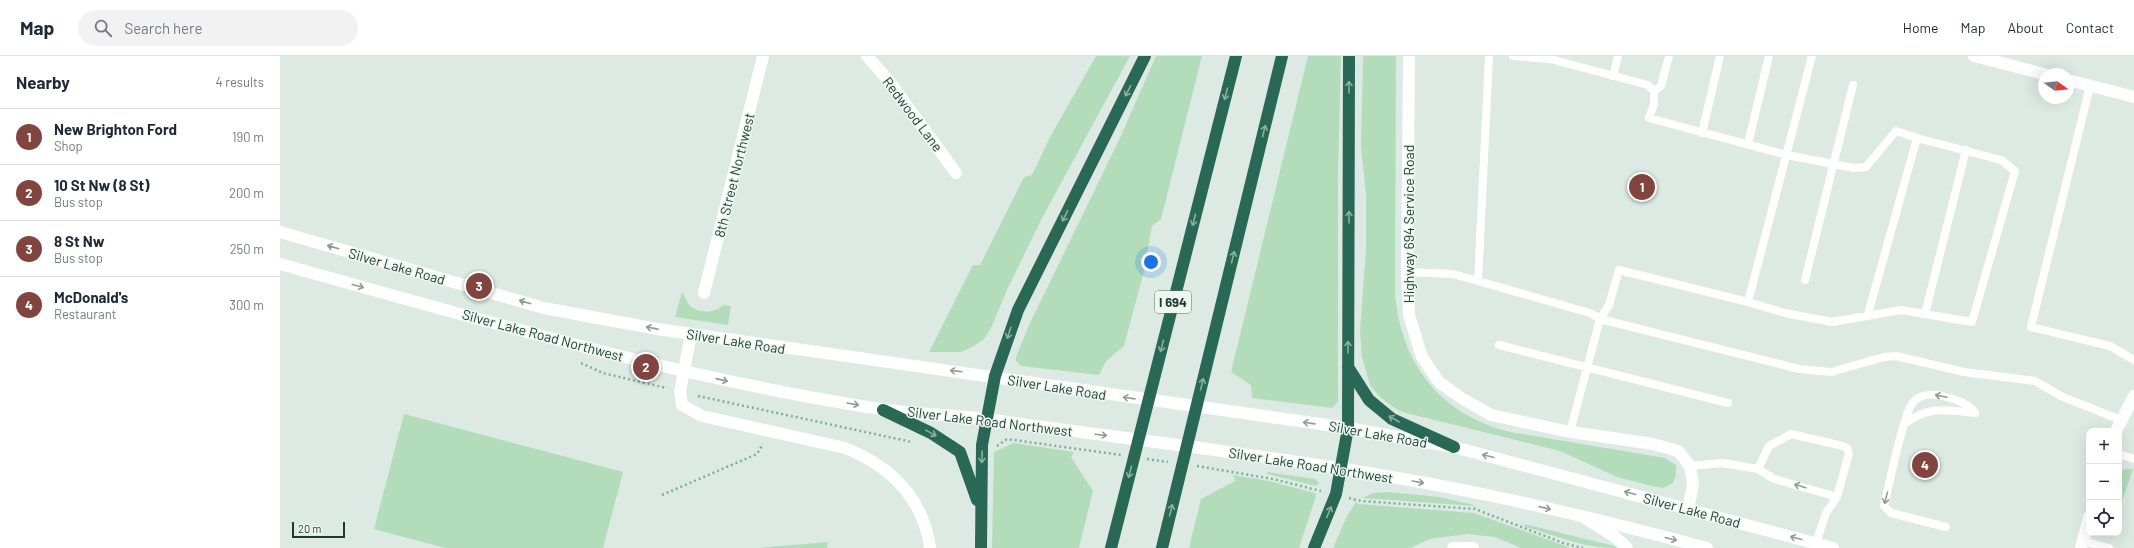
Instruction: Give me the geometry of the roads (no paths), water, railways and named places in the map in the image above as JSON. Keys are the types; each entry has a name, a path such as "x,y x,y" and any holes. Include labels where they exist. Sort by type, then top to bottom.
{"highway":[{"path":"981,548 980,512 982,445 994,376 1021,304 1145,56"},
{"name":"I 694","path":"1111,548 1236,56"},
{"path":"1162,548 1282,56"},
{"path":"1314,548 1336,494 1342,469 1348,428 1349,56"},
{"path":"1348,368 1368,400 1392,419 1454,447"},
{"path":"883,410 931,432 960,452 980,512"}],"main road":[{"name":"8th Street Northwest","path":"704,293 763,56"},
{"name":"Redwood Lane","path":"867,56 889,81 956,173"},
{"name":"Highway 694 Service Road","path":"1409,56 1407,272 1409,315 1422,356 1439,382 1461,398 1491,415 1570,432 1653,444 1678,451 1690,466"},
{"path":"1974,56 2038,72"},
{"path":"2074,82 2134,97"},
{"name":"Silver Lake Road","path":"280,232 544,308 691,334 832,356 994,376 1072,390 1348,428 1454,447 1833,548"},
{"name":"Silver Lake Road Northwest","path":"280,264 540,336 737,383 883,410 954,414 986,418 1062,430 1255,455 1342,469 1492,496 1584,517 1704,548"},
{"path":"691,334 680,392 682,405 702,416 845,448 867,457 888,471 902,485 916,506 924,523 930,548"},
{"path":"2117,428 2134,396"},
{"path":"1688,509 1692,485 1690,466"},
{"path":"1584,517 1615,537 1626,548"},
{"path":"2082,545 2086,528"},
{"path":"1453,548 1473,548"}],"lane":[{"path":"1478,281 1489,56"},
{"path":"1513,56 1568,60 1613,76 1648,85 1654,91 1654,104 1649,118 1787,155 1854,168 1866,167 1896,131 2001,160 2015,171 1972,322 1901,310 1868,314 1832,322 1785,313 1748,302 1618,270 1609,305 1600,319 1570,432"},
{"path":"1613,76 1618,56"},
{"path":"1654,91 1661,86 1669,56"},
{"path":"1702,133 1720,56"},
{"path":"1748,144 1769,56"},
{"path":"1748,302 1812,56"},
{"path":"1805,280 1853,85"},
{"path":"2090,86 2031,327 2110,346 2134,360"},
{"path":"1868,314 1917,138"},
{"path":"1925,314 1966,150"},
{"path":"1407,272 1452,274 1590,313 1600,319 1799,369 1831,372 1884,357 1896,356 1964,372 2035,381 2063,397 2121,420"},
{"path":"1498,345 1587,369 1728,403"},
{"path":"1904,424 1918,414 1930,410 1975,413 1970,406 1937,394 1921,396 1910,407 1904,424 1884,506 1891,513 1946,527"},
{"path":"1758,470 1770,446 1791,434 1843,446 1849,453 1837,497 1826,513 1816,543"},
{"path":"2122,455 2134,459"},
{"path":"1690,466 1723,463 1758,470 1774,479 1837,497"},
{"path":"2082,545 2109,548"}],"place":[{"name":"New Brighton Ford","path":"1642,187"},
{"name":"8 St Nw","path":"479,286"},
{"name":"10 St Nw (8 St)","path":"646,367"},
{"name":"McDonald's","path":"1925,465"}]}
